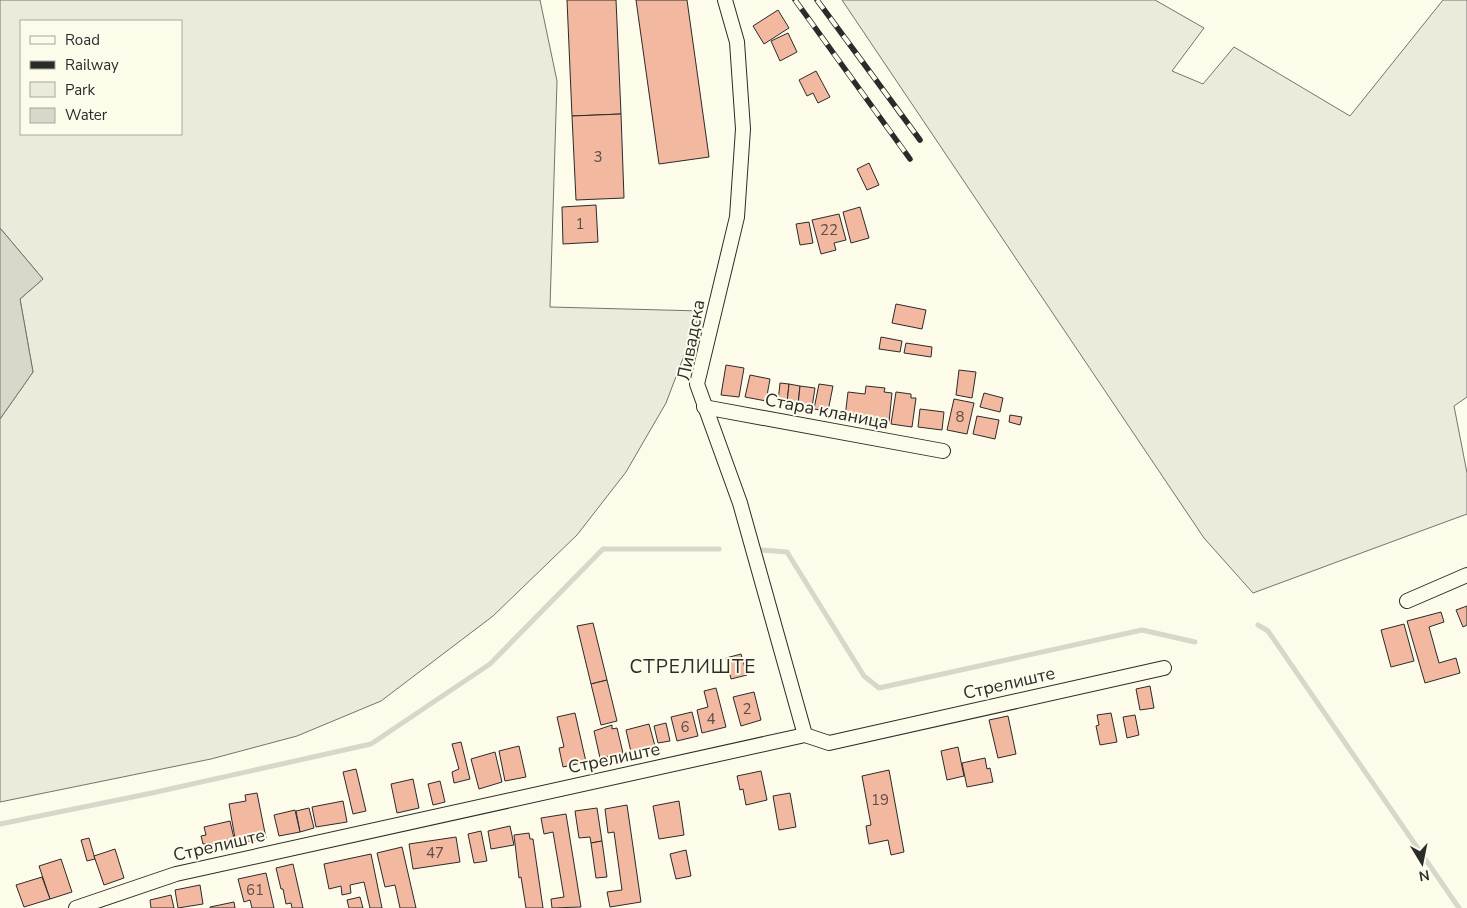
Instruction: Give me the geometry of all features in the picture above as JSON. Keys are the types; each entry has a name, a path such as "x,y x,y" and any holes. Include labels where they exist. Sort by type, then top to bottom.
{"street":[{"name":"Ливадска","path":"725,0 737,42 743,129 737,217 697,384 740,503 805,735"},
{"name":"Стара кланица","path":"704,407 943,451"},
{"path":"1407,601 1467,575"},
{"name":"Стрелиште","path":"76,908 176,874 805,735 829,742 1164,668"}],"green space":[{"path":"0,0 540,0 557,81 550,307 701,311 666,403 626,472 577,535 493,616 381,701 297,736 211,759 0,802 0,419 33,372 20,299 43,279 0,228"},
{"path":"842,0 1155,0 1204,28 1172,71 1203,84 1234,47 1350,116 1443,0 1467,0 1467,397 1454,406 1467,473 1467,514 1253,593 1204,538"}],"water":[{"path":"0,228 43,279 20,299 33,372 0,419"}],"building":[{"path":"567,0 616,0 621,114 572,116"},
{"path":"636,0 687,0 709,157 659,164"},
{"path":"778,10 789,28 764,44 753,26"},
{"path":"788,33 797,52 780,61 771,41"},
{"path":"816,71 830,97 818,103 813,93 807,96 799,80"},
{"path":"621,114 624,198 576,200 572,116"},
{"path":"869,163 879,185 867,190 857,169"},
{"path":"596,205 598,242 563,244 562,207"},
{"path":"860,207 869,238 851,243 843,212"},
{"path":"839,214 846,240 834,243 836,250 821,254 812,220"},
{"path":"809,222 813,243 800,245 796,224"},
{"path":"896,304 926,310 922,329 892,323"},
{"path":"881,337 902,341 900,352 879,349"},
{"path":"906,343 932,347 931,357 904,353"},
{"path":"726,365 744,368 739,397 721,395"},
{"path":"959,370 976,372 972,398 956,395"},
{"path":"750,375 770,379 766,401 745,397"},
{"path":"780,383 789,384 787,403 778,402"},
{"path":"789,384 800,386 798,404 787,403"},
{"path":"819,384 833,386 828,411 814,409"},
{"path":"800,386 815,388 812,407 798,405"},
{"path":"866,386 885,388 884,392 892,393 889,422 845,417 848,392 865,394"},
{"path":"896,392 911,394 911,398 916,398 912,427 891,424"},
{"path":"984,393 1003,398 1000,412 980,407"},
{"path":"954,399 974,403 967,434 947,430"},
{"path":"920,409 944,412 942,430 918,427"},
{"path":"1010,415 1022,417 1020,425 1009,422"},
{"path":"977,416 999,420 995,439 973,434"},
{"path":"1467,606 1467,625 1463,627 1456,610"},
{"path":"1441,612 1444,622 1429,627 1439,663 1456,658 1460,673 1425,683 1407,621"},
{"path":"593,623 607,680 591,684 577,626"},
{"path":"1404,624 1414,661 1391,667 1381,630"},
{"path":"741,654 747,675 731,679 726,658"},
{"path":"607,680 617,721 601,725 591,684"},
{"path":"1150,686 1154,708 1140,710 1136,689"},
{"path":"716,688 726,727 702,733 697,710 708,707 704,691"},
{"path":"754,692 761,720 741,726 733,697"},
{"path":"692,712 698,736 677,741 671,717"},
{"path":"575,713 586,762 563,767 559,748 564,747 557,717"},
{"path":"1111,713 1117,742 1100,745 1096,726 1099,725 1097,715"},
{"path":"1135,715 1139,735 1127,738 1123,717"},
{"path":"1008,716 1016,754 998,758 989,720"},
{"path":"666,723 670,741 658,743 654,726"},
{"path":"649,724 655,746 631,752 626,730"},
{"path":"612,725 612,729 617,728 623,753 600,758 594,731"},
{"path":"461,742 470,779 454,783 452,772 459,769 452,744"},
{"path":"519,746 526,777 505,781 499,751"},
{"path":"958,747 964,776 947,780 941,751"},
{"path":"495,752 502,782 479,789 471,759"},
{"path":"985,758 987,769 990,768 993,782 967,787 962,763"},
{"path":"356,769 366,811 353,814 343,772"},
{"path":"889,770 904,852 891,855 888,840 869,844 866,826 871,825 862,776"},
{"path":"761,771 767,800 746,805 743,789 740,790 737,776"},
{"path":"413,779 419,808 397,813 391,784"},
{"path":"440,781 445,802 433,805 428,784"},
{"path":"257,793 266,838 236,844 229,804 246,801 245,795"},
{"path":"790,793 796,827 779,830 773,796"},
{"path":"343,801 347,822 316,827 312,807"},
{"path":"679,801 684,835 659,839 653,806"},
{"path":"627,805 641,902 610,907 607,892 622,890 614,832 608,833 605,809"},
{"path":"309,808 314,828 300,832 296,811"},
{"path":"597,808 602,841 591,843 590,837 579,838 575,811"},
{"path":"295,810 300,832 279,836 274,815"},
{"path":"566,814 581,907 552,908 551,899 564,897 553,832 544,834 541,818"},
{"path":"230,821 235,843 212,848 210,843 203,844 201,836 206,835 204,827"},
{"path":"510,826 514,845 491,849 488,831"},
{"path":"481,831 487,861 474,863 468,834"},
{"path":"529,833 530,839 533,839 543,908 526,908 521,877 519,878 514,835"},
{"path":"456,837 460,862 413,869 409,844"},
{"path":"89,838 95,859 87,861 81,840"},
{"path":"602,841 607,877 596,878 591,843"},
{"path":"402,847 416,908 400,908 395,885 385,887 377,853"},
{"path":"115,849 124,878 104,885 94,856"},
{"path":"686,850 691,876 676,879 670,854"},
{"path":"371,854 382,908 370,908 364,882 350,885 351,893 342,895 341,886 329,889 324,864"},
{"path":"61,859 72,892 50,899 39,866"},
{"path":"293,864 303,908 292,908 291,903 286,904 276,868"},
{"path":"266,873 274,908 252,908 250,900 244,902 238,879"},
{"path":"42,877 50,899 24,907 16,885"},
{"path":"200,885 203,904 178,908 175,890"},
{"path":"171,895 174,908 151,908 150,900"},
{"path":"360,897 363,908 349,908 347,900"},
{"path":"234,902 235,908 210,908 210,907"}],"waterway":[{"path":"0,824 152,793 371,744 490,664 603,549 719,549"},
{"path":"762,550 787,552 864,676 879,688 1142,630 1195,642"},
{"path":"1258,625 1268,631 1459,908"}],"railway":[{"path":"795,0 910,159"},
{"path":"817,0 920,140"}],"district":[{"name":"СТРЕЛИШТЕ","path":"693,667"}]}
